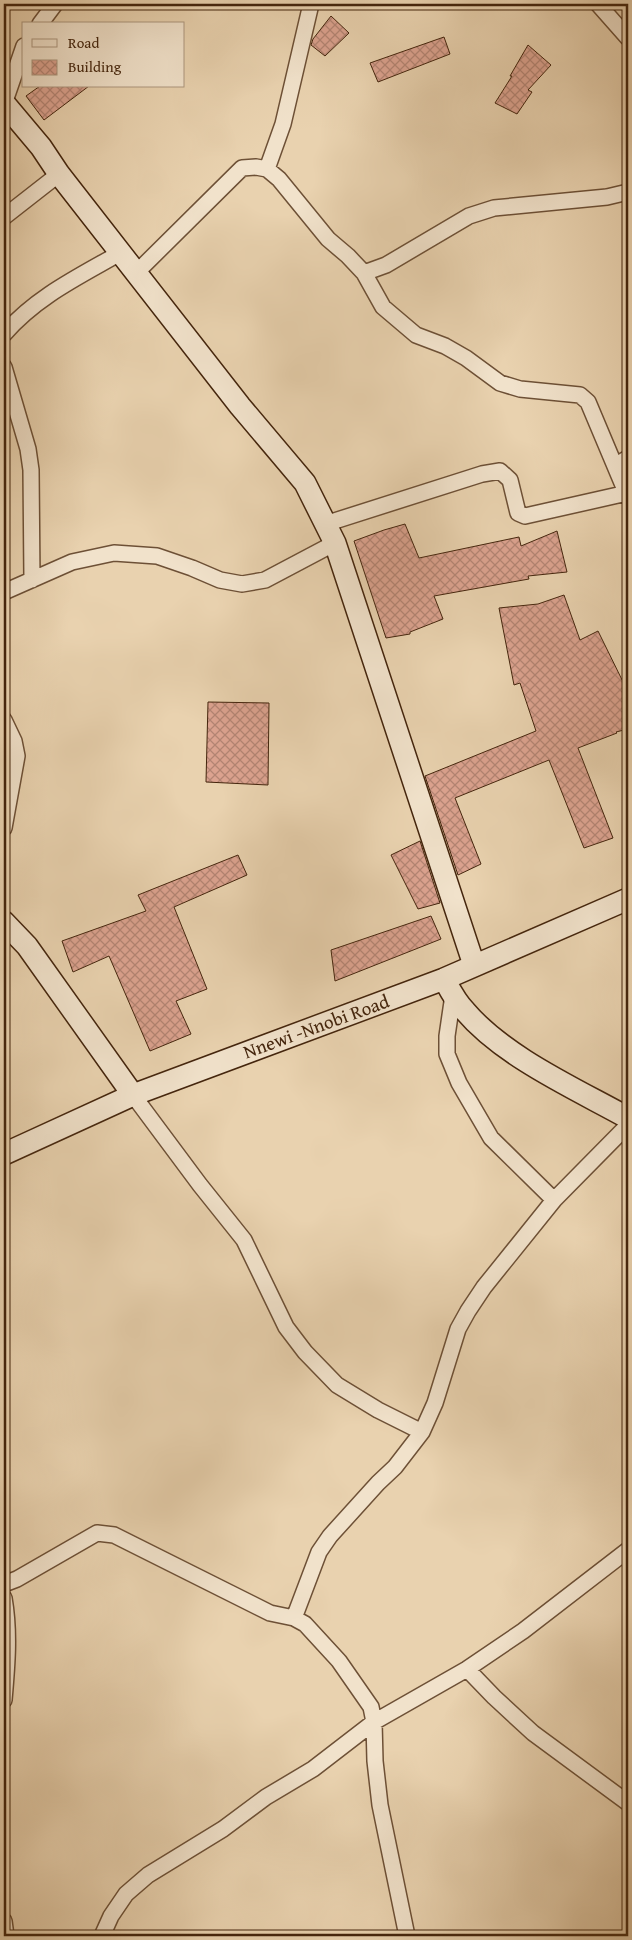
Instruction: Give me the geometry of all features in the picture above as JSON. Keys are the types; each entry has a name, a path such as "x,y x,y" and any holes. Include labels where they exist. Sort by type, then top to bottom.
{"street":[{"path":"42,22 55,4"},
{"path":"267,169 283,124 311,4"},
{"path":"598,4 628,38"},
{"path":"22,52 4,104 41,147 58,174 240,406 305,483 326,524 335,543 474,965"},
{"path":"136,273 242,168 256,167 267,169 279,179 328,239 364,273 383,307 416,335 445,346 466,358 500,383 520,389 580,395 588,402 627,495 525,516 518,513 510,480 500,471 482,474 326,524"},
{"path":"4,217 58,174"},
{"path":"364,273 386,265 468,216 494,208 607,197 628,192"},
{"path":"4,334 20,315 51,292 120,253"},
{"path":"4,367 28,449 31,470 32,580"},
{"path":"615,466 628,458"},
{"path":"4,592 72,562 114,554 157,556 220,580 242,584 266,580 335,543"},
{"path":"4,720 14,741 17,756 4,828"},
{"name":"Nnewi -Nnobi Road","path":"4,1154 133,1095 448,987 474,965 628,899"},
{"path":"4,922 27,946 133,1095 244,1240 286,1327 305,1352 337,1385 378,1410 422,1432"},
{"path":"448,987 465,1012 492,1037 526,1061 628,1118"},
{"path":"448,987 447,1054 459,1083 491,1138 554,1200"},
{"path":"294,1618 319,1552 330,1536 395,1467 422,1432 435,1403 458,1329 484,1287 554,1200 628,1125"},
{"path":"4,1584 17,1579 97,1533 105,1532 270,1613 294,1618 305,1624 339,1661 371,1707 374,1722 380,1805 407,1936"},
{"path":"102,1936 111,1916 126,1894 148,1875 223,1829 266,1797 313,1768 374,1722 467,1669 523,1631 628,1550"},
{"path":"4,1598 7,1659 4,1700"},
{"path":"467,1669 533,1733 628,1803"},
{"path":"4,1922 6,1936"}],"building":[{"path":"331,16 349,33 325,56 311,45 313,39"},
{"path":"444,37 450,54 378,82 370,63"},
{"path":"528,45 551,65 528,90 532,92 517,114 495,103"},
{"path":"37,88 86,88 44,120 26,96"},
{"path":"405,524 419,558 519,537 521,546 557,531 567,572 528,576 529,579 434,596 443,619 410,632 410,634 386,638 354,541"},
{"path":"564,595 580,640 598,631 628,692 628,729 578,748 613,838 584,848 549,760 455,798 481,864 458,875 425,776 536,731 520,683 514,685 499,608 538,604"},
{"path":"208,702 269,703 268,785 206,782"},
{"path":"420,841 440,903 418,909 391,855"},
{"path":"238,855 247,875 174,907 207,989 176,1001 191,1034 150,1051 109,956 73,972 62,941 146,911 138,895"},
{"path":"431,916 441,939 335,981 331,950"}]}
